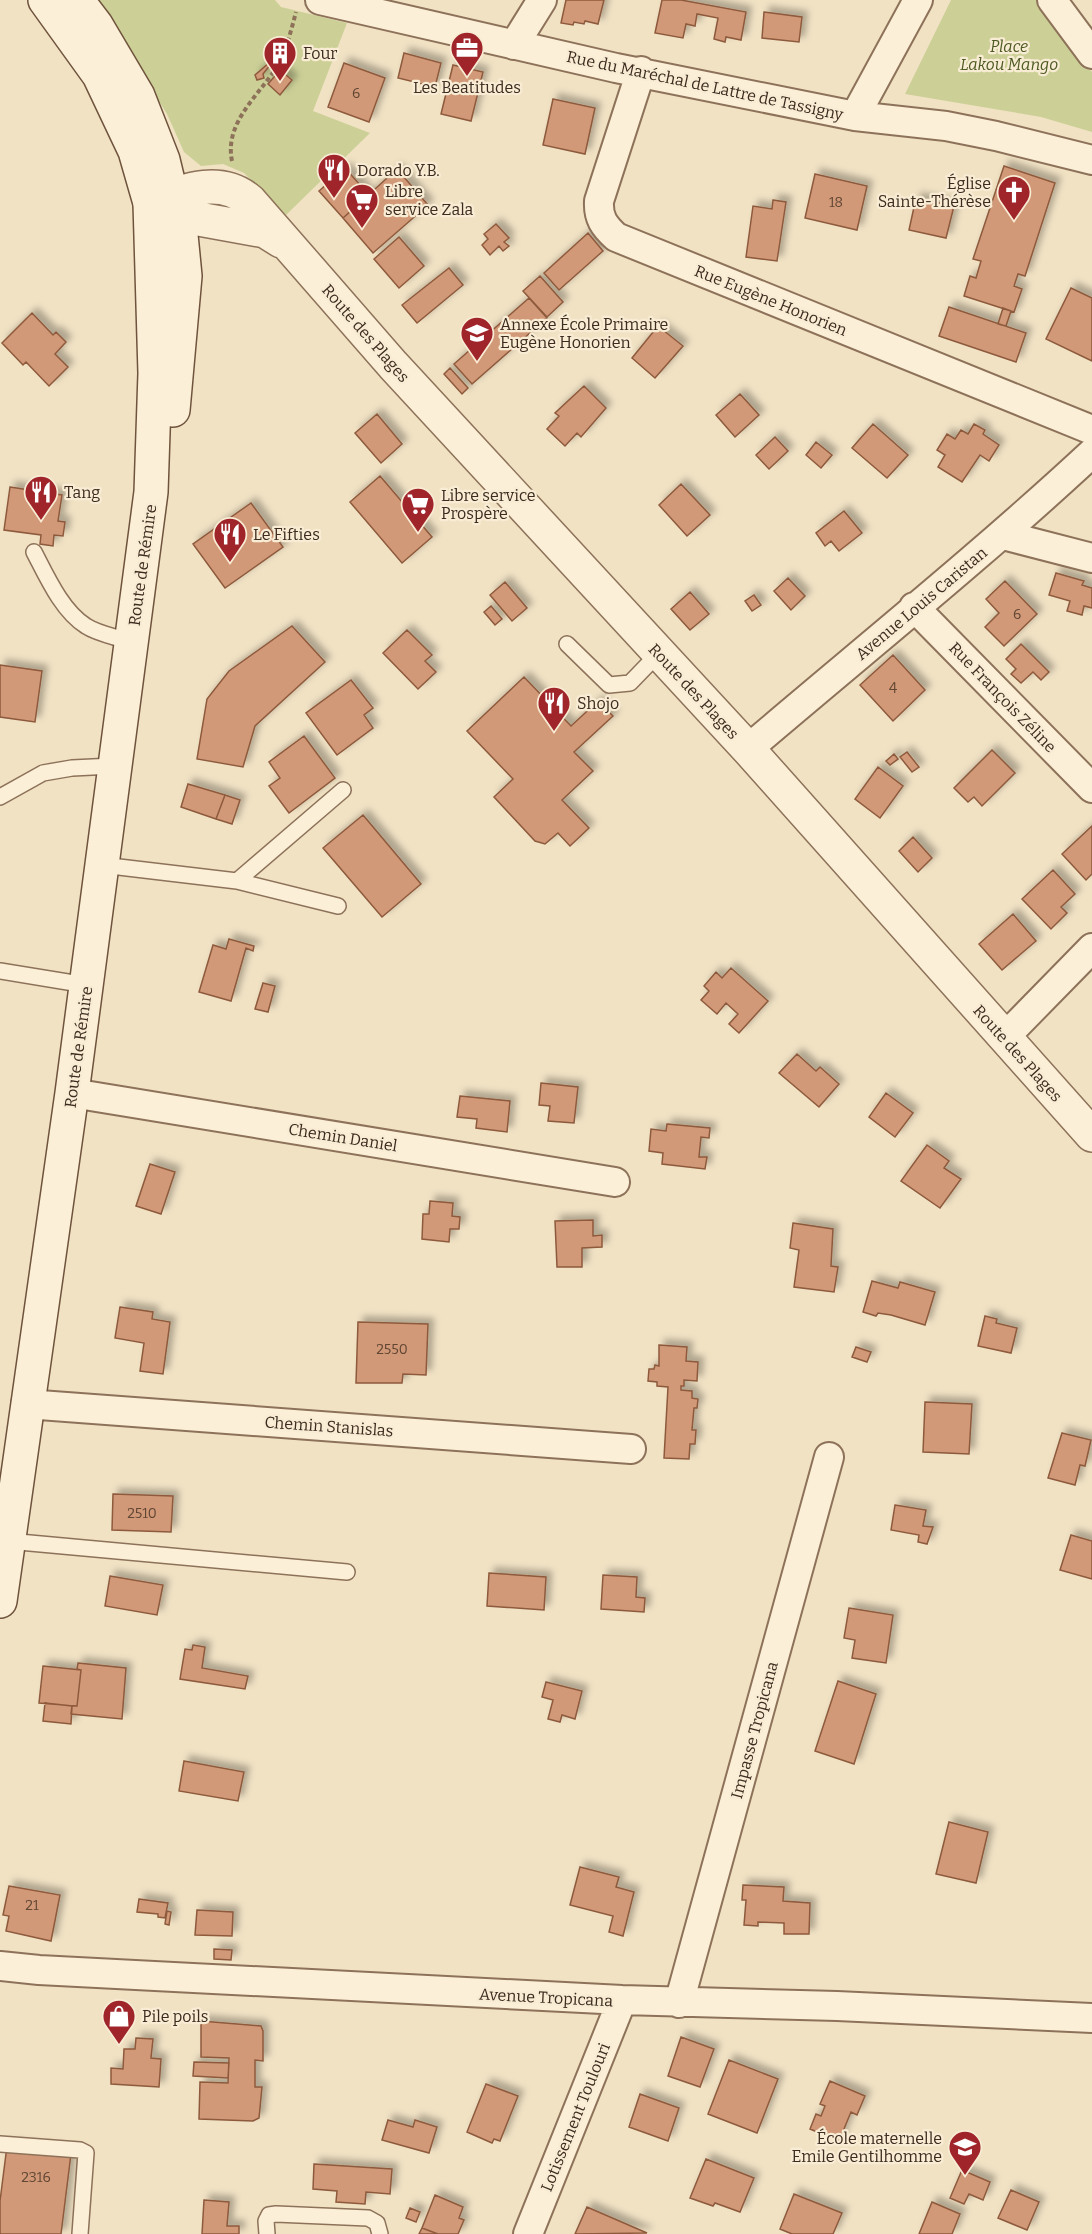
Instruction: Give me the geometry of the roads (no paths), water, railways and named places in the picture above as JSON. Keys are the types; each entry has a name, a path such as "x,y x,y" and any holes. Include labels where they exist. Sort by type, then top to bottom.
{"main road":[{"name":"Route de Rémire","path":"45,0 99,75 135,151 181,235 185,276 170,439 151,492"},
{"name":"Route de Rémire","path":"0,1601 26,1404 72,1093 151,492 163,160 138,96 96,25 77,0"},
{"name":"Route des Plages","path":"160,199 193,188 216,187 239,192 294,250 393,365 748,749 1092,1135"},
{"name":"Route des Plages","path":"160,199 193,218 266,231 294,250"},
{"path":"185,276 196,242 210,230 230,223"}],"street":[{"path":"514,45 542,0"},
{"path":"855,116 918,0"},
{"path":"1052,0 1092,54"},
{"name":"Rue du Maréchal de Lattre de Tassigny","path":"309,5 855,116 946,126 1092,160"},
{"name":"Rue Eugène Honorien","path":"641,72 599,201 598,213 603,225 616,237 1092,430"},
{"name":"Avenue Louis Caristan","path":"748,749 914,607 1003,536 1092,453"},
{"path":"1003,536 1092,558"},
{"name":"Rue François Zéline","path":"914,607 1092,788"},
{"path":"1004,1038 1092,948"},
{"name":"Chemin Daniel","path":"72,1093 615,1182"},
{"name":"Chemin Stanislas","path":"26,1404 631,1449"},
{"name":"Impasse Tropicana","path":"679,2002 829,1457"},
{"name":"Avenue Tropicana","path":"0,1966 51,1971 622,2001 837,2006 1092,2018"},
{"name":"Lotissement Toulouri","path":"528,2234 622,2001"}],"lane":[{"path":"34,552 51,585 76,618 87,627 131,642"},
{"path":"567,644 609,685 630,683 659,653"},
{"path":"0,797 43,774 72,768 114,766"},
{"path":"237,881 342,790"},
{"path":"102,865 237,881 338,906"},
{"path":"0,971 86,985"},
{"path":"8,1541 347,1572"},
{"path":"0,2144 80,2150 86,2153 80,2234"},
{"path":"267,2234 266,2221 269,2215 276,2214 368,2217 376,2223 380,2234"}],"place":[{"name":"Les Beatitudes","path":"467,77"},
{"name":"Four","path":"280,82"},
{"name":"Dorado Y.B.","path":"334,199"},
{"name":"Église Sainte-Thérèse","path":"1014,221"},
{"name":"Libre service Zala","path":"362,229"},
{"name":"Annexe École Primaire Eugène Honorien","path":"477,362"},
{"name":"Tang","path":"41,521"},
{"name":"Libre service Prospère","path":"418,533"},
{"name":"Le Fifties","path":"230,563"},
{"name":"Shojo","path":"554,732"},
{"name":"Pile poils","path":"119,2045"},
{"name":"École maternelle Emile Gentilhomme","path":"965,2176"}],"park label":[{"name":"Place Lakou Mango","path":"1009,55"}]}
